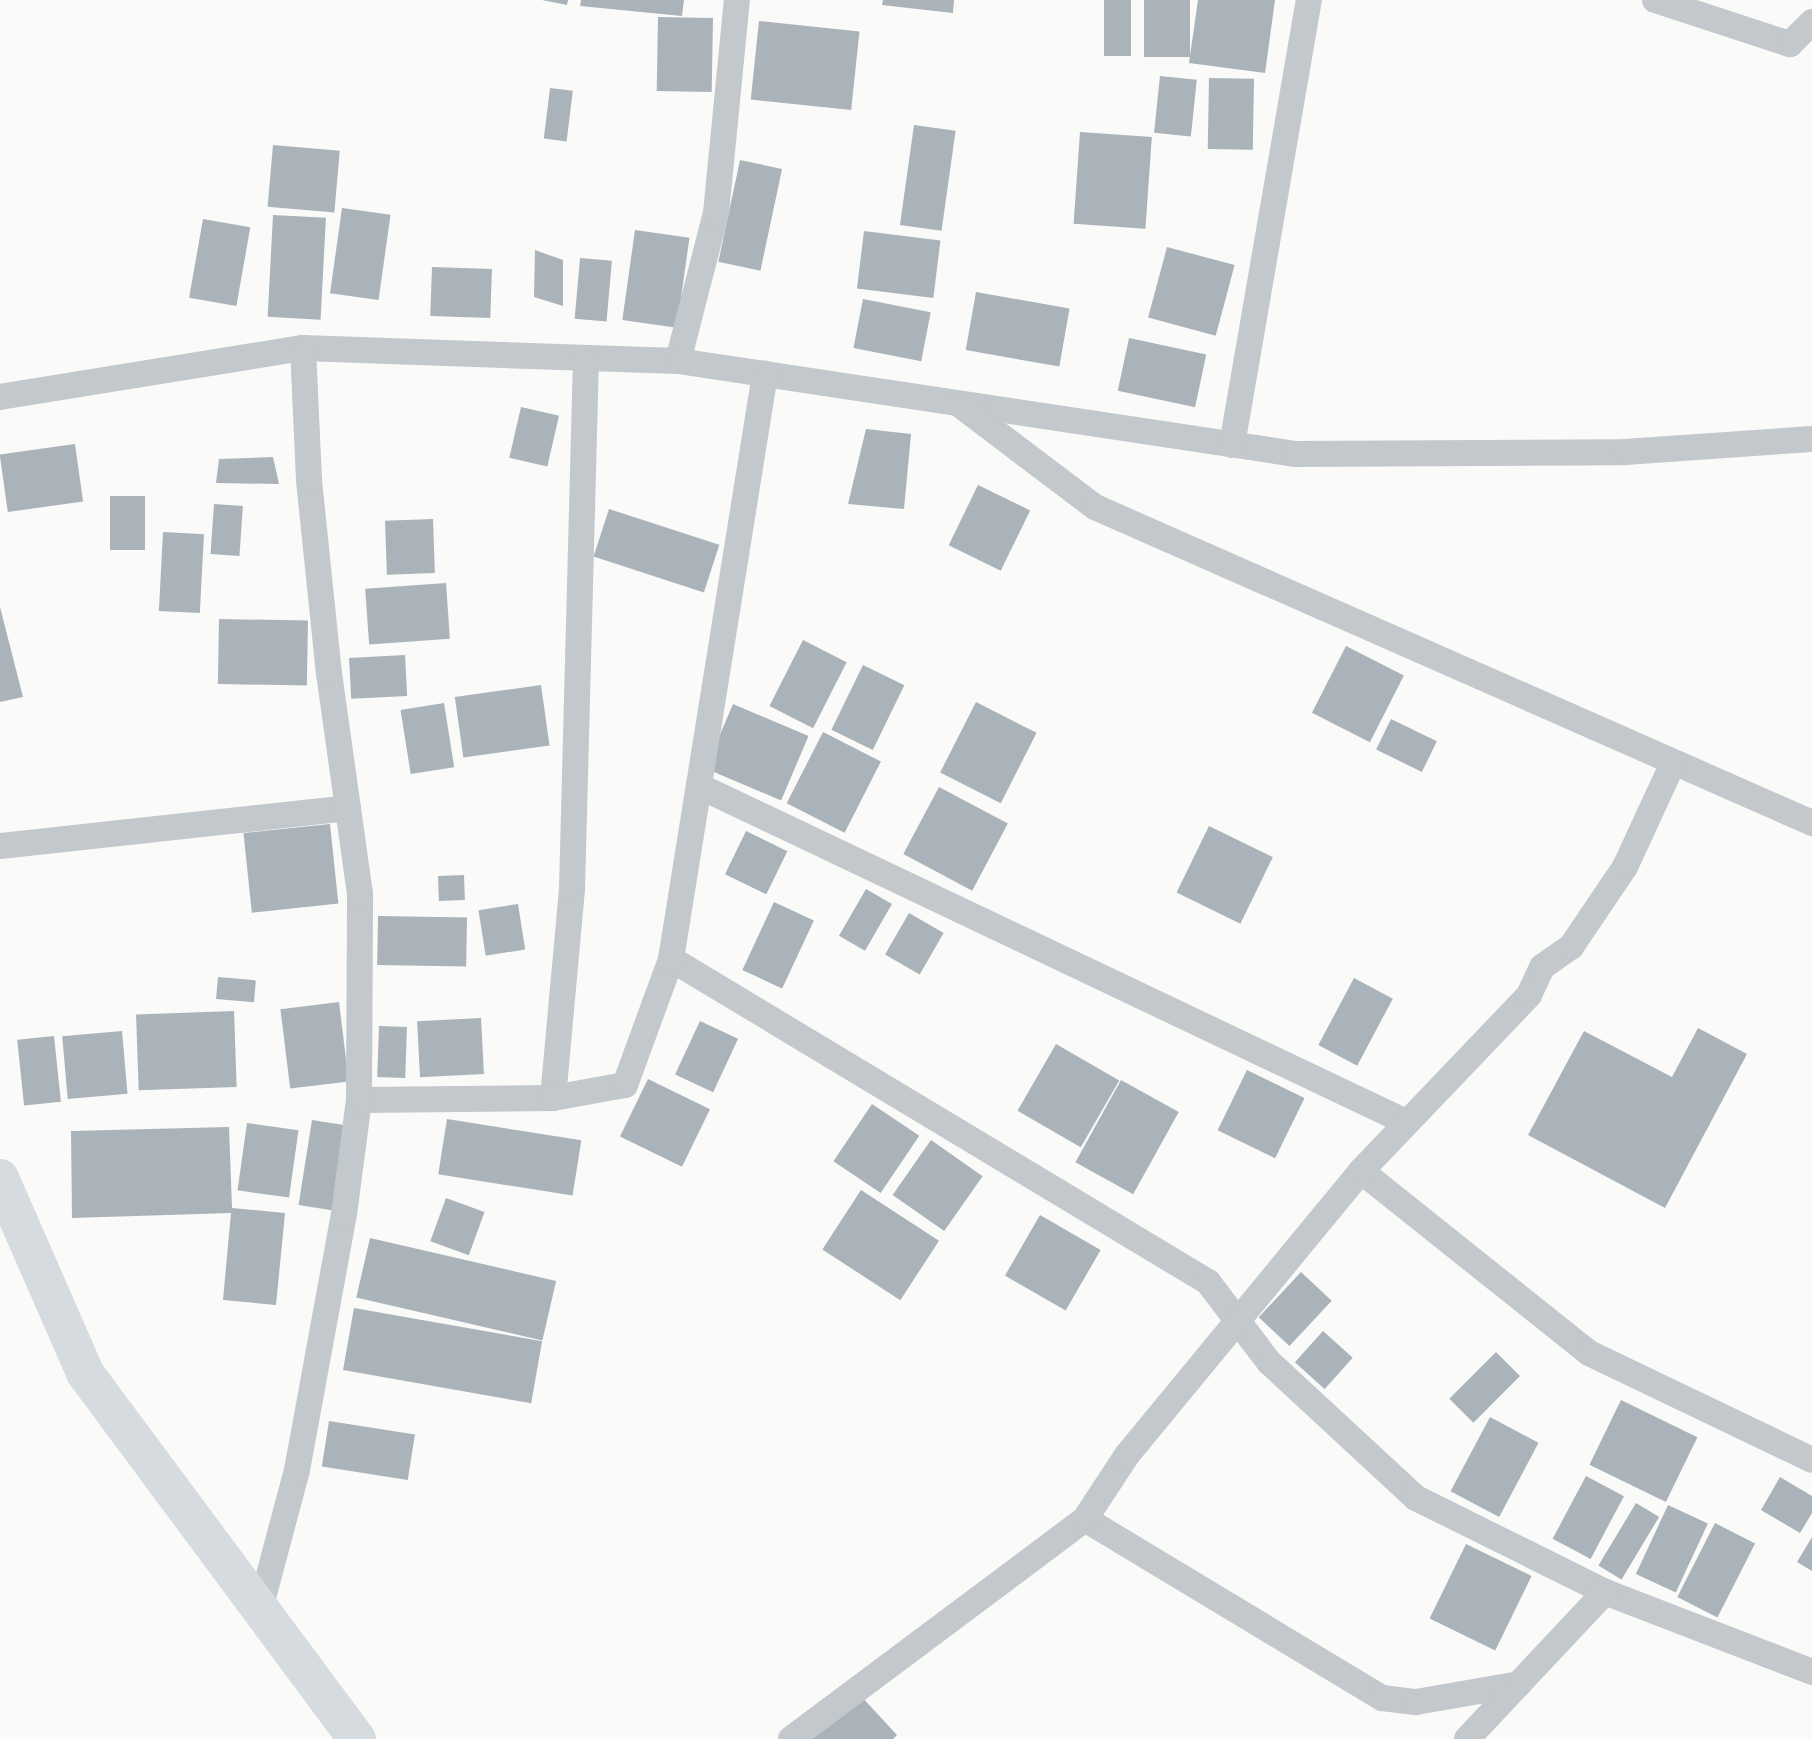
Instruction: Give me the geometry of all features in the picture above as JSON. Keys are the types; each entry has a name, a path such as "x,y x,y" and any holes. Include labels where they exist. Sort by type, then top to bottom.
{"main road":[{"path":"0,1178 85,1373 356,1739"}],"street":[{"path":"678,362 716,213 737,0"},
{"path":"1232,445 1309,0"},
{"path":"1655,0 1790,44 1812,22"},
{"path":"0,397 303,348 678,362 1296,454 1625,452 1812,439"},
{"path":"260,1609 296,1470 344,1214 359,1100 360,894 309,480 303,348"},
{"path":"554,1098 572,889 586,358"},
{"path":"359,1100 554,1098 625,1086 671,958 765,374"},
{"path":"959,404 1095,506 1812,823"},
{"path":"790,1739 1085,1519 1127,1455 1237,1318 1361,1171 1404,1121 1529,995 1542,967 1571,947 1625,867 1674,763"},
{"path":"699,786 1404,1121"},
{"path":"0,846 348,808"},
{"path":"671,958 1208,1282 1269,1362 1416,1498 1605,1592 1812,1672"},
{"path":"1361,1171 1589,1353 1812,1460"},
{"path":"1085,1519 1382,1698 1416,1702 1519,1684"},
{"path":"1467,1739 1605,1592"}],"building":[{"path":"542,0 568,0 567,5"},
{"path":"581,0 684,0 682,16 580,6"},
{"path":"883,0 954,0 953,13 882,5"},
{"path":"1104,0 1131,0 1131,56 1104,56"},
{"path":"1144,0 1190,0 1190,57 1144,57"},
{"path":"1198,0 1275,0 1265,73 1189,63"},
{"path":"658,17 713,18 712,92 657,91"},
{"path":"759,21 859,32 851,110 751,100"},
{"path":"1160,76 1197,80 1191,137 1154,133"},
{"path":"1209,78 1254,79 1253,150 1208,149"},
{"path":"550,88 573,91 567,141 544,139"},
{"path":"914,125 956,131 942,231 900,225"},
{"path":"1080,132 1152,137 1145,229 1074,224"},
{"path":"273,145 340,151 334,213 268,207"},
{"path":"740,160 782,169 760,271 718,262"},
{"path":"342,208 391,215 379,300 330,293"},
{"path":"273,215 326,218 321,320 268,317"},
{"path":"203,219 250,227 236,306 189,298"},
{"path":"635,230 689,238 677,328 622,320"},
{"path":"864,231 940,240 933,298 857,289"},
{"path":"1167,247 1235,265 1216,336 1148,318"},
{"path":"535,250 563,260 563,306 534,297"},
{"path":"580,258 612,261 607,322 575,319"},
{"path":"432,267 492,269 490,318 430,316"},
{"path":"976,292 1070,308 1059,367 966,350"},
{"path":"863,299 931,312 921,361 853,348"},
{"path":"1129,338 1206,354 1195,407 1118,391"},
{"path":"521,407 559,416 547,466 509,458"},
{"path":"866,429 911,434 904,509 848,504"},
{"path":"75,444 83,501 8,512 0,455"},
{"path":"273,457 279,484 216,483 219,459"},
{"path":"978,485 1030,510 1001,571 949,545"},
{"path":"110,496 145,496 145,550 110,550"},
{"path":"214,504 243,506 239,556 211,554"},
{"path":"609,509 719,545 704,592 594,557"},
{"path":"433,519 435,573 387,575 385,521"},
{"path":"163,532 204,534 200,613 159,611"},
{"path":"446,583 450,639 369,645 365,589"},
{"path":"0,607 23,697 0,702"},
{"path":"219,619 308,621 307,686 218,684"},
{"path":"803,640 847,662 813,728 769,706"},
{"path":"1346,646 1404,676 1370,742 1312,713"},
{"path":"405,655 407,696 351,699 349,658"},
{"path":"863,665 904,685 873,750 831,730"},
{"path":"541,685 549,745 463,758 455,697"},
{"path":"976,702 1037,733 1001,803 940,772"},
{"path":"444,703 454,767 411,774 401,710"},
{"path":"733,704 808,736 781,800 706,768"},
{"path":"1391,719 1437,741 1422,772 1376,750"},
{"path":"823,732 881,762 845,833 787,803"},
{"path":"939,787 1008,824 972,891 903,854"},
{"path":"330,824 338,904 252,913 243,833"},
{"path":"1209,826 1273,857 1240,924 1177,893"},
{"path":"746,831 787,851 766,894 725,874"},
{"path":"464,875 465,900 439,901 438,876"},
{"path":"866,889 892,904 865,951 839,936"},
{"path":"774,902 814,921 782,989 742,970"},
{"path":"518,904 525,949 486,956 478,910"},
{"path":"909,913 944,933 920,975 885,955"},
{"path":"378,916 467,918 466,967 377,965"},
{"path":"218,977 256,980 254,1002 216,999"},
{"path":"1354,978 1393,999 1357,1066 1318,1045"},
{"path":"339,1002 349,1081 290,1089 280,1009"},
{"path":"234,1011 237,1087 139,1090 136,1014"},
{"path":"481,1018 484,1074 420,1077 417,1021"},
{"path":"700,1021 738,1039 713,1092 675,1074"},
{"path":"379,1026 407,1027 405,1078 377,1077"},
{"path":"1698,1028 1747,1054 1665,1208 1528,1135 1584,1031 1672,1077"},
{"path":"122,1031 127,1094 68,1099 62,1036"},
{"path":"54,1036 61,1102 24,1106 17,1040"},
{"path":"1056,1044 1119,1080 1081,1147 1018,1111"},
{"path":"1247,1070 1305,1098 1275,1158 1218,1130"},
{"path":"648,1079 710,1109 682,1167 620,1137"},
{"path":"1121,1080 1179,1112 1133,1194 1075,1162"},
{"path":"872,1104 919,1136 881,1193 833,1161"},
{"path":"447,1119 581,1140 573,1196 438,1174"},
{"path":"312,1120 349,1126 335,1211 299,1205"},
{"path":"247,1123 298,1130 289,1198 238,1190"},
{"path":"229,1127 232,1208 285,1213 276,1305 223,1300 231,1213 72,1218 71,1131"},
{"path":"931,1140 983,1176 944,1231 893,1195"},
{"path":"861,1190 939,1241 900,1300 822,1250"},
{"path":"446,1198 485,1212 469,1255 430,1241"},
{"path":"1040,1215 1101,1250 1066,1311 1005,1276"},
{"path":"370,1238 556,1281 542,1340 356,1297"},
{"path":"1301,1272 1332,1301 1289,1346 1259,1317"},
{"path":"354,1308 542,1341 531,1403 343,1370"},
{"path":"1323,1331 1353,1358 1325,1389 1295,1362"},
{"path":"1496,1352 1520,1376 1473,1423 1449,1399"},
{"path":"1621,1400 1697,1437 1666,1502 1589,1465"},
{"path":"1490,1417 1539,1443 1499,1517 1451,1491"},
{"path":"329,1421 415,1435 408,1480 322,1466"},
{"path":"1586,1476 1624,1496 1591,1559 1553,1539"},
{"path":"1780,1477 1812,1496 1812,1513 1800,1533 1761,1510"},
{"path":"1636,1503 1659,1517 1622,1579 1598,1566"},
{"path":"1668,1505 1708,1524 1676,1592 1636,1574"},
{"path":"1715,1523 1755,1543 1717,1617 1677,1597"},
{"path":"1812,1537 1812,1571 1797,1562"},
{"path":"1466,1544 1532,1576 1495,1651 1430,1619"},
{"path":"860,1695 897,1735 893,1739 811,1739"}]}
